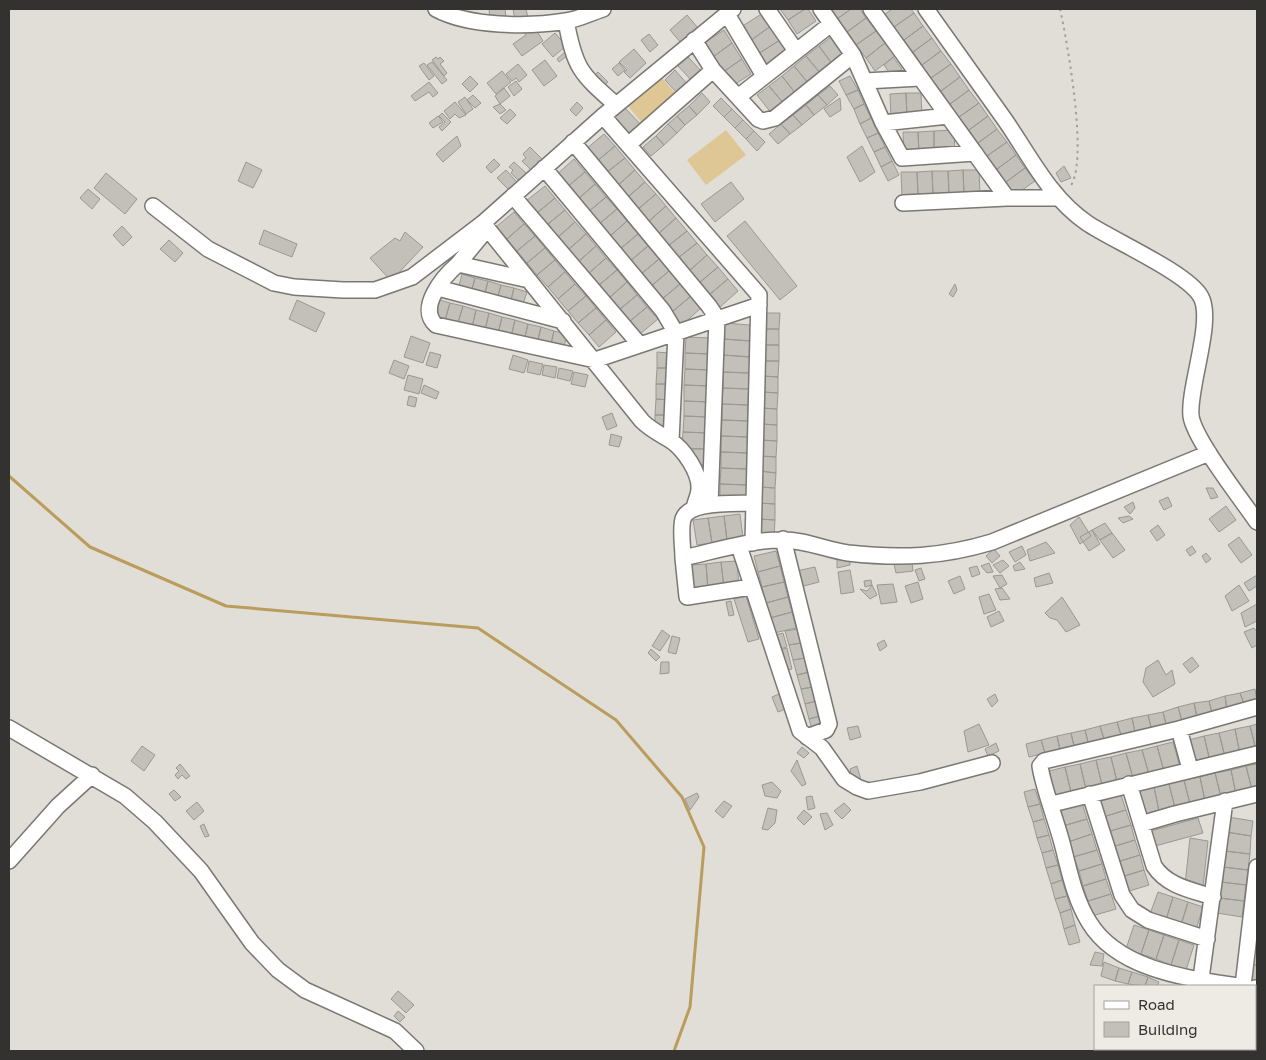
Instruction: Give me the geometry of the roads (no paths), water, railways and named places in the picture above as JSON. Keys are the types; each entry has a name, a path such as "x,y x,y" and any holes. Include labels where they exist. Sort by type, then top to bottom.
{"street":[{"path":"436,9 471,22 492,24 566,21 603,9"},
{"path":"767,9 796,51"},
{"path":"820,9 853,54 883,123 902,158 975,153"},
{"path":"871,9 1007,198"},
{"path":"926,9 1057,198 1088,224 1143,255 1195,288 1202,298 1204,310 1203,328 1200,362 1191,407 1192,418 1210,453 1257,522"},
{"path":"759,305 595,360 436,325 428,315 428,310 438,288 485,226 513,196 603,116 730,11 764,76"},
{"path":"566,21 575,62 584,75 616,105"},
{"path":"738,97 831,24"},
{"path":"694,40 714,70 758,119 769,120 853,54"},
{"path":"628,145 714,70"},
{"path":"864,81 920,78"},
{"path":"603,116 757,290 759,305 753,504 746,545 751,587 800,732 822,748 844,779 857,787 868,790 920,782 992,763"},
{"path":"883,123 948,116"},
{"path":"573,142 717,318 710,505"},
{"path":"544,168 663,311 676,333 671,441"},
{"path":"513,196 640,345"},
{"path":"903,204 1007,198 1057,198"},
{"path":"153,206 208,249 274,283 294,287 343,290 376,290 412,277 485,226"},
{"path":"485,226 595,360 642,421 659,436 671,441 684,454 698,480 699,490 694,508"},
{"path":"458,264 530,280"},
{"path":"438,288 563,321"},
{"path":"683,558 783,539 849,553 936,556 992,542 1210,453"},
{"path":"751,587 687,598 683,558 683,519 687,512 694,508 710,505 753,504"},
{"path":"783,539 829,724 826,730 807,737"},
{"path":"1225,985 1200,983 1134,960 1119,954 1104,941 1089,922 1076,893 1040,766 1044,760 1179,729 1257,707"},
{"path":"9,728 125,796 178,844 201,872 252,943 278,970 305,990 395,1032 416,1051"},
{"path":"1179,729 1190,769"},
{"path":"1052,804 1257,754"},
{"path":"9,861 58,806 92,775"},
{"path":"1129,784 1154,866 1160,876 1172,883 1213,897"},
{"path":"1090,794 1122,895 1132,910 1148,920 1207,939"},
{"path":"1141,824 1257,794"},
{"path":"1200,983 1225,801"},
{"path":"1243,985 1257,867"}],"waterway":[{"path":"9,476 90,547 226,606 478,628 616,720 682,797 704,847 690,1007 674,1051"}]}
